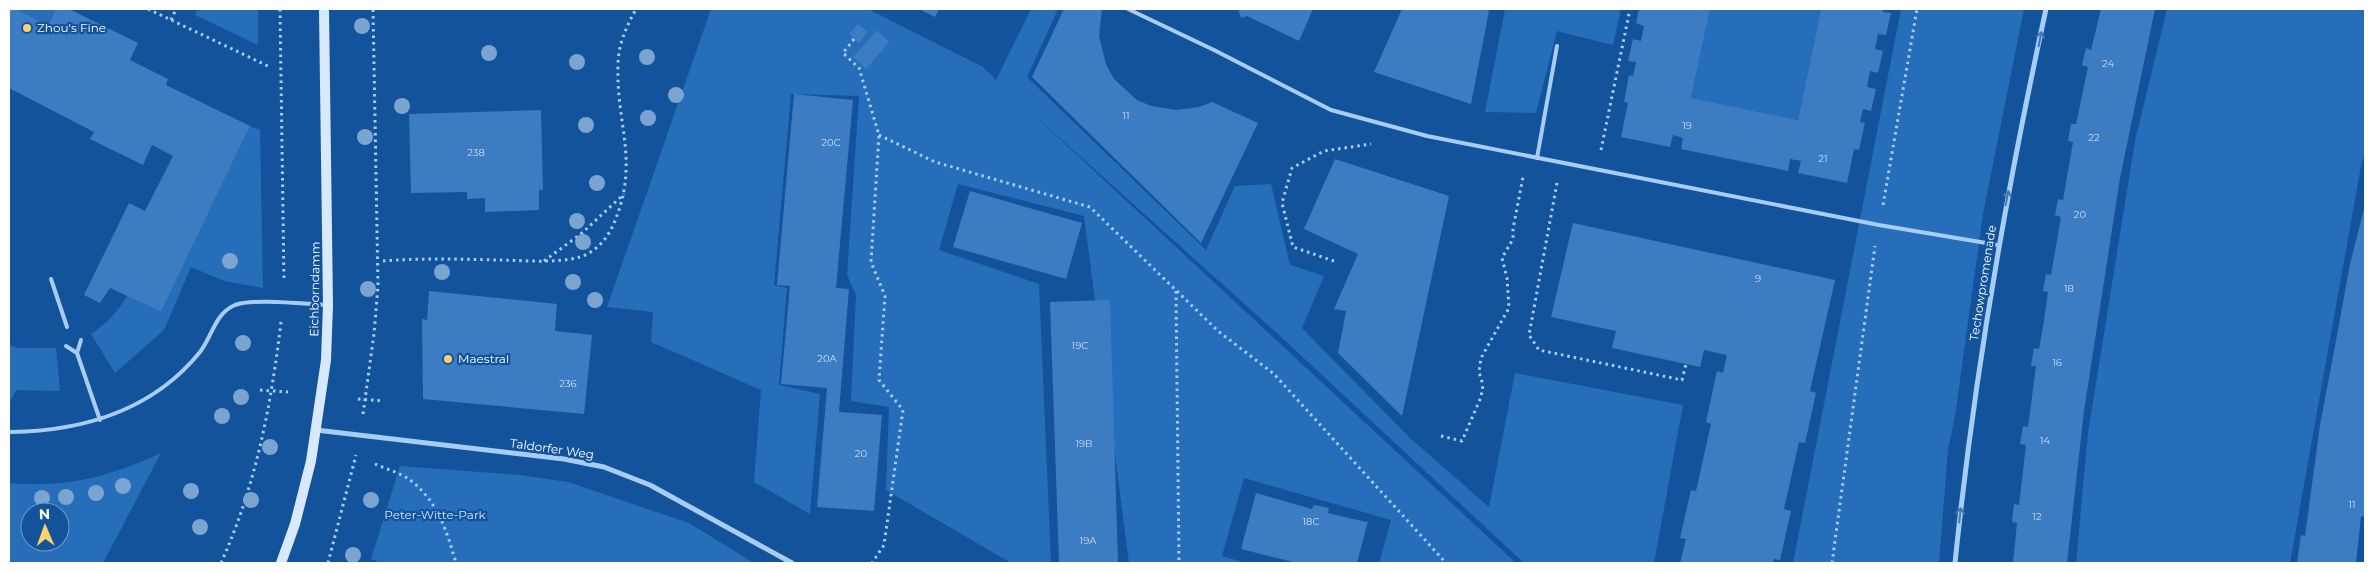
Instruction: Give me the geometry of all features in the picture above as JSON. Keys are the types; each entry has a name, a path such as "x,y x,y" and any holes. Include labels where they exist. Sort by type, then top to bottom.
{"main road":[{"name":"Eichborndamm","path":"281,563 311,461 326,360 328,305 324,9"}],"street":[{"name":"Techowpromenade","path":"1955,563 1965,460 1998,245 2046,9"},
{"name":"Taldorfer Weg","path":"316,430 564,459 604,467 650,485 792,563"}],"lane":[{"path":"1128,9 1331,110 1427,136 1879,225 1998,245"},
{"path":"1537,158 1557,46"},
{"path":"51,279 67,327"},
{"path":"11,432 43,432 100,420 143,402 178,376 201,350 225,310 236,304 250,302 328,305"},
{"path":"81,340 77,353 100,420"},
{"path":"66,346 77,353"}],"path":[{"path":"148,9 270,67"},
{"path":"171,20 176,9"},
{"path":"364,408 378,286 372,9"},
{"path":"383,261 433,258 544,261 581,256 594,249 605,239 612,228 624,194 627,154 618,66 620,44 636,9"},
{"path":"1597,169 1630,9"},
{"path":"1832,563 1871,271 1917,9"},
{"path":"854,39 843,53 859,68 879,135 871,262 885,296 879,380 903,410 884,545 872,563"},
{"path":"879,135 935,162 1090,207 1218,331 1274,374 1446,563"},
{"path":"1334,261 1293,247 1282,203 1292,168 1324,151 1380,142"},
{"path":"1442,436 1462,441 1481,397 1483,385 1479,372 1481,358 1509,308 1507,278 1502,258 1513,239 1513,229 1528,156"},
{"path":"1561,163 1529,335 1539,350 1682,380 1686,364"},
{"path":"544,261 582,233 624,194"},
{"path":"1176,291 1179,563"},
{"path":"260,390 288,392"},
{"path":"358,399 382,401"},
{"path":"328,563 355,459"},
{"path":"375,464 410,480 435,506 446,529 456,563"}],"green space":[{"path":"15,9 56,9 48,25"},
{"path":"197,9 258,9 258,45 195,15"},
{"path":"711,9 868,9 983,67 996,80 1031,9 1058,9 1027,77 1206,250 1235,186 1271,184 1290,265 1324,276 1302,328 1410,438 1489,507 1515,373 1683,405 1654,563 1524,563 1279,335 1033,114 1516,563 1379,563 1391,520 1244,478 1222,556 1246,563 1129,563 1084,216 958,184 939,250 1039,284 1051,563 1011,563 886,490 889,407 851,401 856,295 847,275 859,96 791,94 774,285 787,288 779,385 820,394 810,514 754,482 761,390 651,342 653,312 607,307"},
{"path":"1505,9 1621,9 1613,45 1557,31 1536,113 1485,112"},
{"path":"1710,9 1821,9 1798,120 1691,98"},
{"path":"1901,9 2024,9 1983,214 1955,416 1948,450 1939,563 1793,563"},
{"path":"2167,9 2365,9 2365,152 2290,563 2076,563 2088,433 2135,141"},
{"path":"250,126 260,130 263,288 224,281 191,267 164,330 115,373 91,334 111,317 127,296 161,312"},
{"path":"9,345 18,348 56,348 60,391 16,390 9,404"},
{"path":"161,453 103,563 9,563 9,483 49,484 68,482 123,469"},
{"name":"Peter-Witte-Park","path":"400,466 521,475 568,482 689,523 754,563 381,563 371,559"}],"building":[{"path":"9,9 15,9 48,25 56,9 69,9 138,43 130,60 168,79 166,85 250,126 161,312 110,288 100,303 84,295 129,203 145,211 173,156 152,145 143,165 90,139 94,132 9,88"},
{"path":"919,9 939,9 935,17"},
{"path":"1064,9 1102,9 1099,36 1106,64 1114,79 1137,100 1151,106 1176,110 1199,107 1212,102 1258,123 1201,243 1032,77"},
{"path":"1238,9 1313,9 1299,41 1247,16 1241,18"},
{"path":"1402,9 1485,9 1489,11 1471,104 1374,72"},
{"path":"1639,9 1710,9 1691,98 1798,120 1821,9 1883,9 1883,12 1891,13 1886,35 1878,34 1875,49 1883,51 1878,73 1870,71 1867,87 1876,89 1871,111 1863,109 1860,122 1865,123 1859,150 1854,149 1847,183 1798,173 1801,161 1790,159 1788,171 1681,149 1683,138 1673,135 1670,147 1621,137 1628,103 1624,102 1629,75 1633,76 1636,62 1628,61 1633,39 1641,41 1644,26 1636,23"},
{"path":"2101,9 2155,9 2120,178 2084,411 2067,563 2013,563 2017,523 2012,522 2014,504 2019,505 2026,445 2020,444 2023,426 2028,427 2036,366 2031,366 2034,348 2039,349 2044,321 2048,292 2043,291 2046,274 2051,275 2061,217 2055,215 2058,199 2063,200 2073,142 2068,141 2071,124 2076,124 2088,67 2082,65 2086,48 2091,50"},
{"path":"858,24 868,32 859,43 849,34"},
{"path":"877,30 889,42 866,69 853,57"},
{"path":"794,94 853,100 836,288 849,289 839,412 882,415 874,511 817,507 827,388 781,384 790,286 777,285"},
{"path":"541,110 543,190 539,190 539,210 485,212 485,198 467,199 467,192 411,193 409,114"},
{"path":"1335,159 1449,196 1402,416 1338,353 1346,311 1334,309 1358,254 1304,229"},
{"path":"970,191 1082,223 1066,279 953,247"},
{"path":"2365,205 2365,505 2364,517 2361,516 2356,563 2297,563 2301,535 2305,536 2320,425 2350,264"},
{"path":"1573,223 1835,280 1810,391 1816,393 1805,443 1799,442 1784,509 1791,511 1780,560 1774,559 1773,563 1680,563 1686,539 1680,538 1691,490 1696,491 1711,424 1706,422 1717,371 1723,373 1727,355 1704,350 1700,367 1686,364 1612,348 1616,331 1551,317"},
{"path":"429,291 557,304 555,331 592,335 584,414 423,399 422,319 427,320"},
{"path":"1110,300 1118,563 1059,563 1050,302"},
{"path":"1256,493 1312,509 1314,505 1329,508 1328,513 1368,521 1357,563 1297,563 1241,549"}],"place":[{"name":"Zhou's Fine","path":"27,28"},
{"name":"Maestral","path":"448,359"}]}
